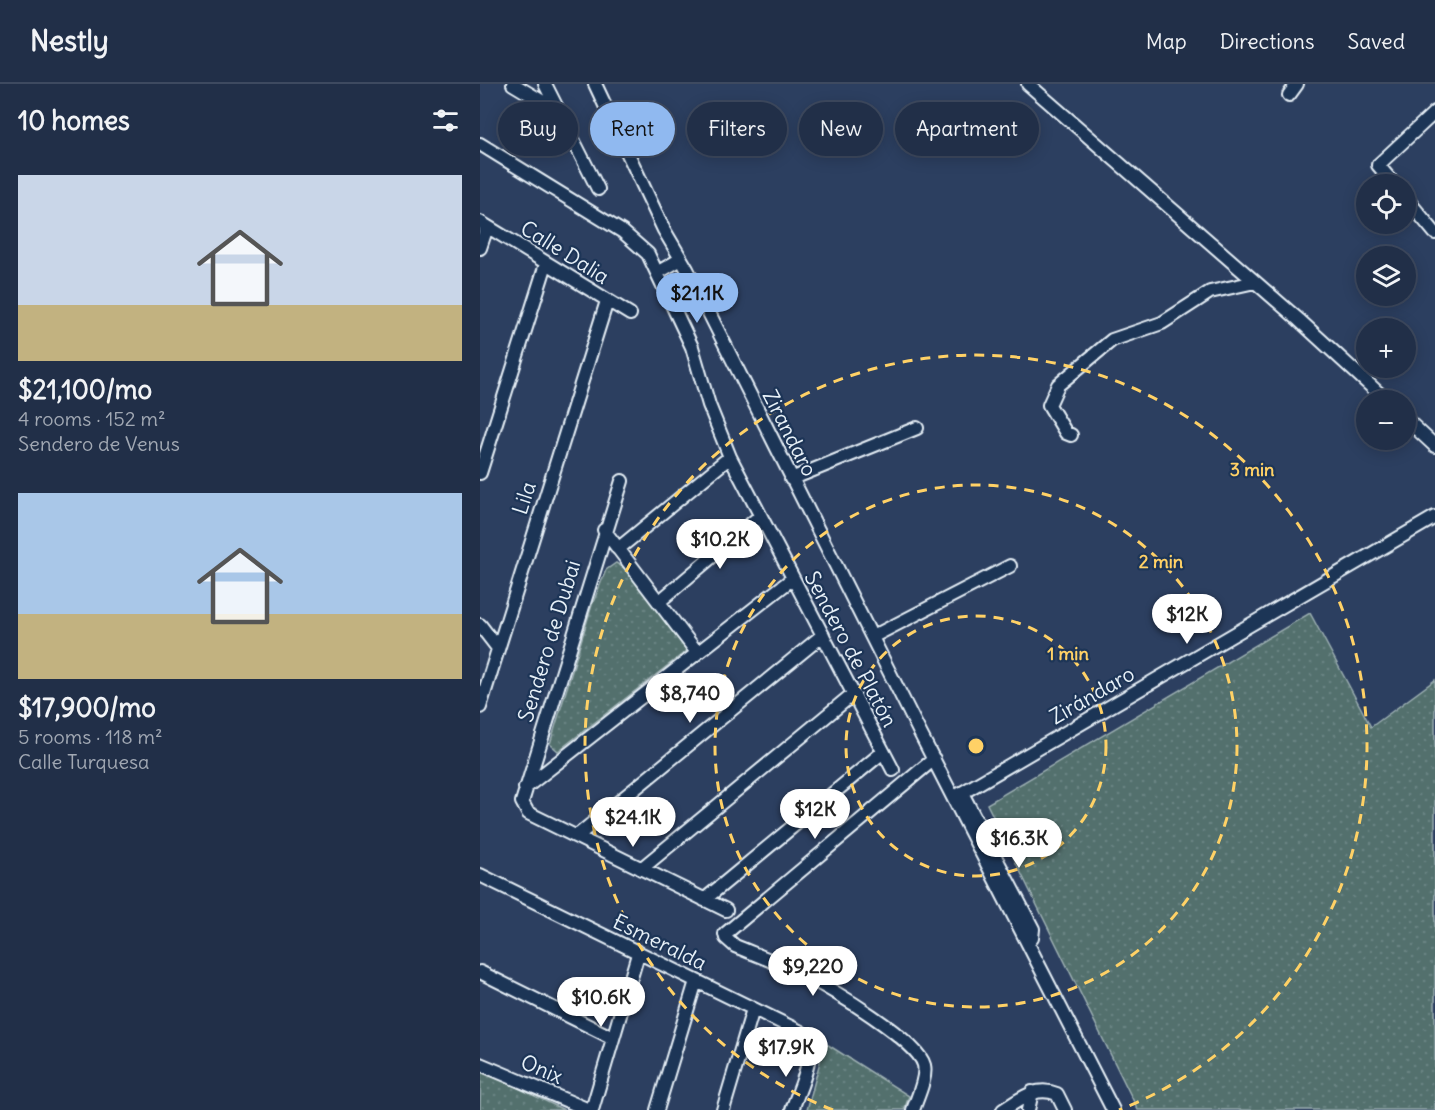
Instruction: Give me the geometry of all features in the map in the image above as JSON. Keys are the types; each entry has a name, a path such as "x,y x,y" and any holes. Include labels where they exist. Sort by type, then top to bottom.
{"street":[{"path":"513,84 543,102"},
{"path":"545,84 554,102"},
{"name":"Zirandaro","path":"595,84 663,230 681,259 934,759 958,795 1033,929 1032,938 1028,943 1113,1110"},
{"path":"1028,84 1375,390"},
{"path":"1289,96 1297,84"},
{"path":"1386,174 1378,165 1435,112"},
{"name":"Sendero de Platón","path":"480,144 623,232 648,254 692,347 709,405 730,457 893,770"},
{"path":"578,150 598,189"},
{"path":"1416,206 1431,218 1435,233"},
{"path":"480,248 483,224"},
{"name":"Calle Dalia","path":"483,224 630,314"},
{"path":"657,273 681,259"},
{"path":"480,473 546,264"},
{"path":"1071,435 1066,433 1050,408 1051,396 1058,385 1103,347 1118,337 1162,323 1210,292 1255,282"},
{"name":"Lila","path":"480,707 496,647 607,301"},
{"path":"791,479 917,428"},
{"path":"1416,428 1435,446"},
{"path":"618,549 730,457"},
{"name":"Sendero de Dubai","path":"577,836 528,813 522,802 604,530 621,481"},
{"path":"660,601 760,516"},
{"name":"Zirándaro","path":"958,795 1435,518"},
{"path":"604,530 696,651"},
{"path":"872,638 1010,566"},
{"path":"525,788 696,651 792,579"},
{"path":"480,625 496,647"},
{"path":"726,910 577,836 823,635"},
{"path":"641,869 854,694"},
{"path":"704,900 883,752"},
{"path":"913,1110 924,1069 920,1057 906,1043 882,1023 822,984 735,946 725,934 934,759"},
{"name":"Esmeralda","path":"480,876 801,1032 809,1043 809,1055 792,1110"},
{"path":"591,1110 638,954"},
{"path":"480,972 614,1038"},
{"path":"657,1110 696,981"},
{"path":"723,1110 753,1009"},
{"name":"Onix","path":"480,1064 591,1110"},
{"path":"1003,1110 1032,1092 1045,1089 1057,1094 1065,1110"},
{"path":"1028,1110 1032,1092"}],"green space":[{"path":"616,563 626,569 687,645 685,652 558,751 550,744 592,605 606,570"},
{"path":"1310,613 1371,727 1435,680 1435,1110 1138,1110 987,804"},
{"path":"825,1043 909,1096 904,1110 807,1110"},
{"path":"481,1070 564,1110 480,1110"}]}
